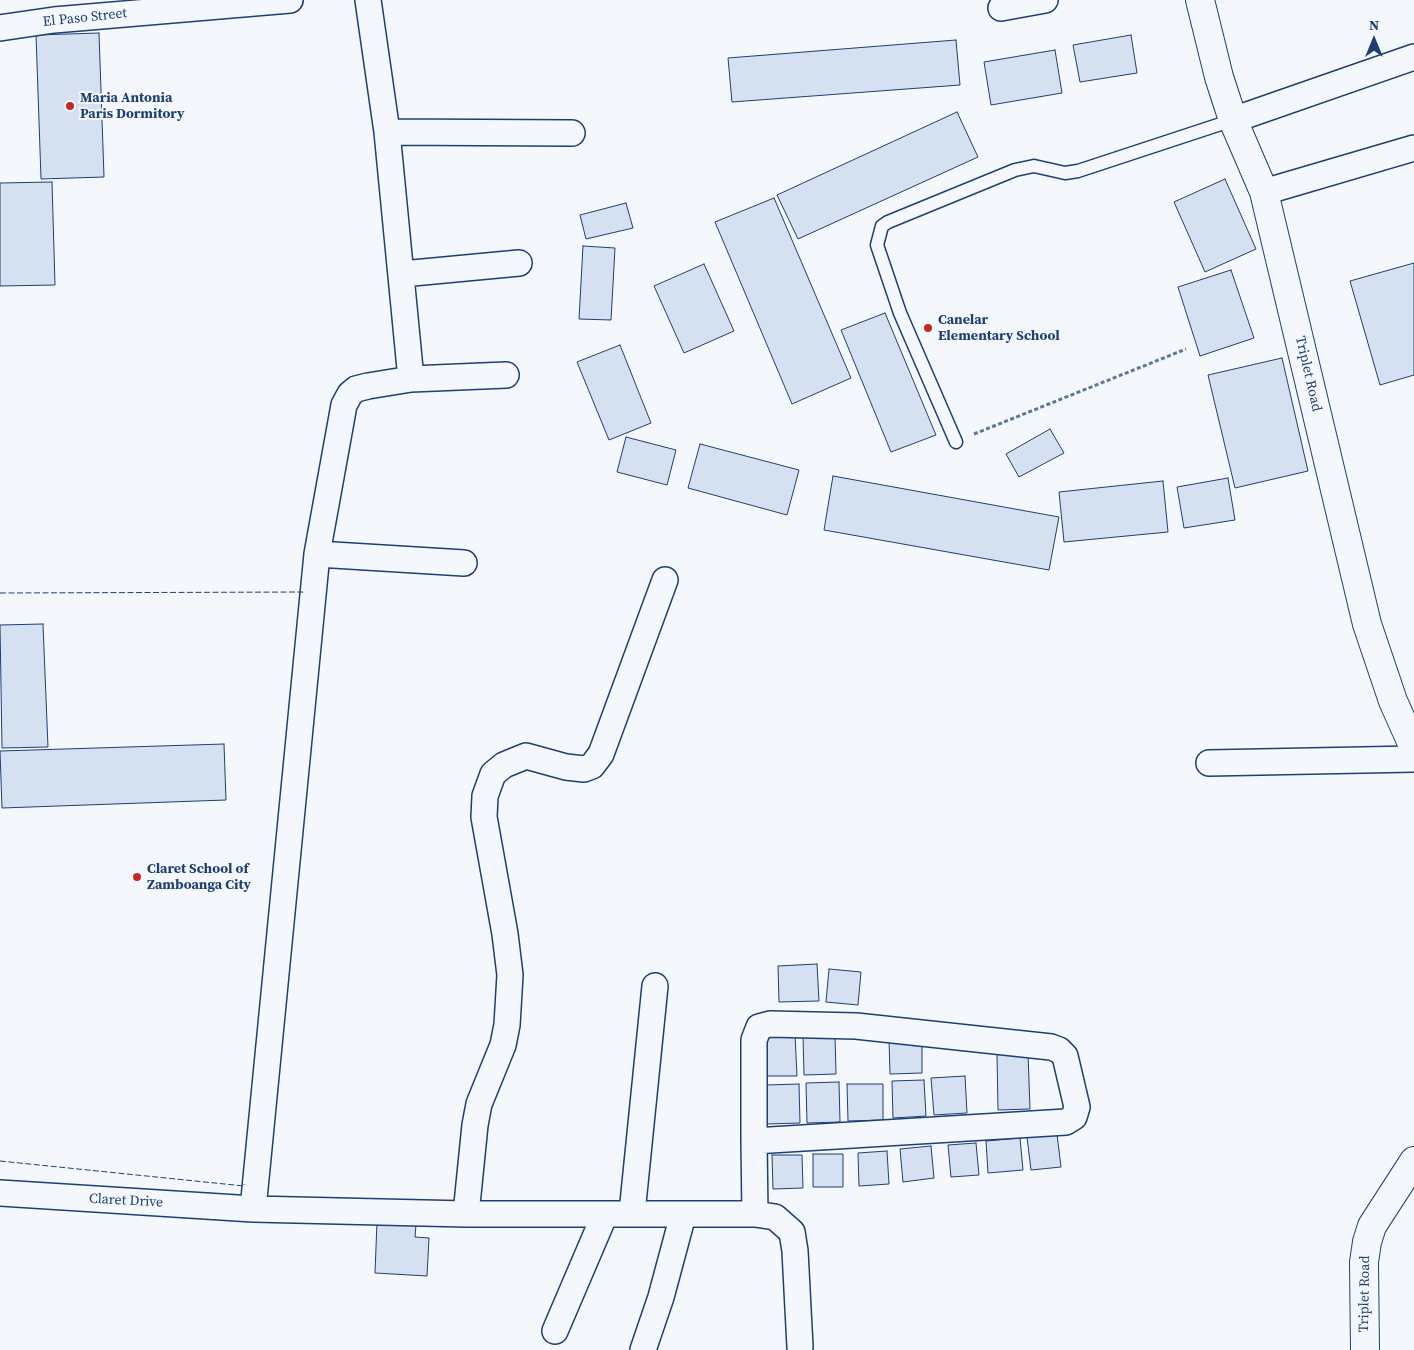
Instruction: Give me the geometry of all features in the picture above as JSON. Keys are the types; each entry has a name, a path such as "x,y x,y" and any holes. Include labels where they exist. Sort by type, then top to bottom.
{"street":[{"name":"El Paso Street","path":"0,28 54,20 290,0"},
{"path":"368,0 387,132 411,379"},
{"path":"1001,8 1045,0"},
{"name":"Triplet Road","path":"1200,0 1219,77 1233,120 1264,192 1367,624 1393,701 1414,748"},
{"path":"1233,120 1414,57"},
{"path":"387,132 572,133"},
{"path":"1264,192 1414,148"},
{"path":"402,274 519,263"},
{"path":"252,1208 317,554 344,405 356,389 411,379 506,375"},
{"path":"317,554 464,563"},
{"path":"466,1214 475,1125 479,1104 503,1045 507,1025 510,975 505,934 484,817 485,796 493,774 504,765 526,756 584,769 592,766 600,754 664,580"},
{"path":"1209,763 1414,759"},
{"path":"632,1213 655,986"},
{"path":"754,1141 1066,1122 1074,1117 1077,1107 1065,1056 1059,1050 1050,1047 856,1026 770,1024 759,1027 754,1040 754,1141 755,1214"},
{"name":"Triplet Road","path":"1365,1350 1364,1262 1367,1242 1372,1226 1414,1161"},
{"name":"Claret Drive","path":"0,1193 252,1208 466,1214 755,1214 775,1217 792,1232 795,1251 800,1347"},
{"path":"555,1331 605,1214"},
{"path":"643,1350 661,1297 683,1215"}],"lane":[{"path":"956,442 900,312 878,245 878,234 882,226 1015,170 1034,166 1065,173 1078,171 1233,120"}],"path":[{"path":"956,442 1186,349"}],"building":[{"name":"Maria Antonia Paris Dormitory","path":"99,33 104,177 41,179 36,35"},
{"path":"1131,35 1137,73 1080,82 1073,45"},
{"path":"956,40 960,85 732,102 728,58"},
{"path":"1055,50 1062,93 991,105 984,62"},
{"path":"957,112 978,157 798,239 777,195"},
{"path":"1225,179 1256,249 1205,272 1174,202"},
{"path":"52,182 55,285 0,286 0,183"},
{"path":"774,198 851,378 792,404 715,222"},
{"path":"626,203 633,228 586,239 580,215"},
{"path":"583,246 615,248 611,320 579,319"},
{"path":"1414,263 1414,375 1380,385 1350,281"},
{"path":"704,264 734,331 684,353 654,286"},
{"path":"1231,270 1254,338 1200,356 1178,287"},
{"path":"885,313 936,435 891,452 841,330"},
{"path":"620,345 651,423 609,440 577,362"},
{"path":"1282,358 1308,471 1235,488 1208,375"},
{"path":"1050,429 1064,453 1019,477 1006,454"},
{"path":"626,437 676,450 667,485 617,472"},
{"path":"700,444 799,470 787,515 688,488"},
{"path":"833,476 1059,517 1049,570 824,530"},
{"path":"1228,478 1235,520 1184,528 1177,487"},
{"path":"1163,481 1168,532 1064,542 1059,492"},
{"path":"43,624 48,747 2,748 0,625"},
{"path":"224,744 226,800 2,808 0,751"},
{"path":"817,964 819,1001 779,1002 778,966"},
{"path":"829,969 861,972 858,1005 826,1002"},
{"path":"795,1034 797,1076 765,1076 763,1035"},
{"path":"835,1035 836,1074 804,1075 803,1036"},
{"path":"922,1039 922,1073 890,1074 889,1040"},
{"path":"1028,1053 1030,1109 998,1110 997,1054"},
{"path":"965,1076 967,1113 934,1115 931,1078"},
{"path":"924,1080 926,1116 893,1118 892,1081"},
{"path":"839,1082 840,1122 807,1123 806,1083"},
{"path":"799,1084 800,1123 767,1124 766,1085"},
{"path":"847,1084 883,1084 883,1120 848,1121"},
{"path":"1057,1134 1061,1167 1031,1170 1027,1137"},
{"path":"1020,1138 1023,1170 988,1173 986,1141"},
{"path":"976,1143 979,1175 951,1177 948,1145"},
{"path":"931,1146 934,1178 903,1182 900,1149"},
{"path":"887,1151 889,1184 859,1186 858,1153"},
{"path":"813,1154 843,1154 843,1187 813,1187"},
{"path":"772,1155 802,1155 803,1188 773,1189"},
{"path":"377,1222 416,1224 415,1237 429,1238 427,1276 375,1273"}],"fence":[{"path":"0,593 303,592 302,594"},
{"path":"0,1161 244,1186 244,1184"}],"place":[{"name":"Maria Antonia Paris Dormitory","path":"70,106"},
{"name":"Canelar Elementary School","path":"928,328"},
{"name":"Claret School of Zamboanga City","path":"137,877"}]}
